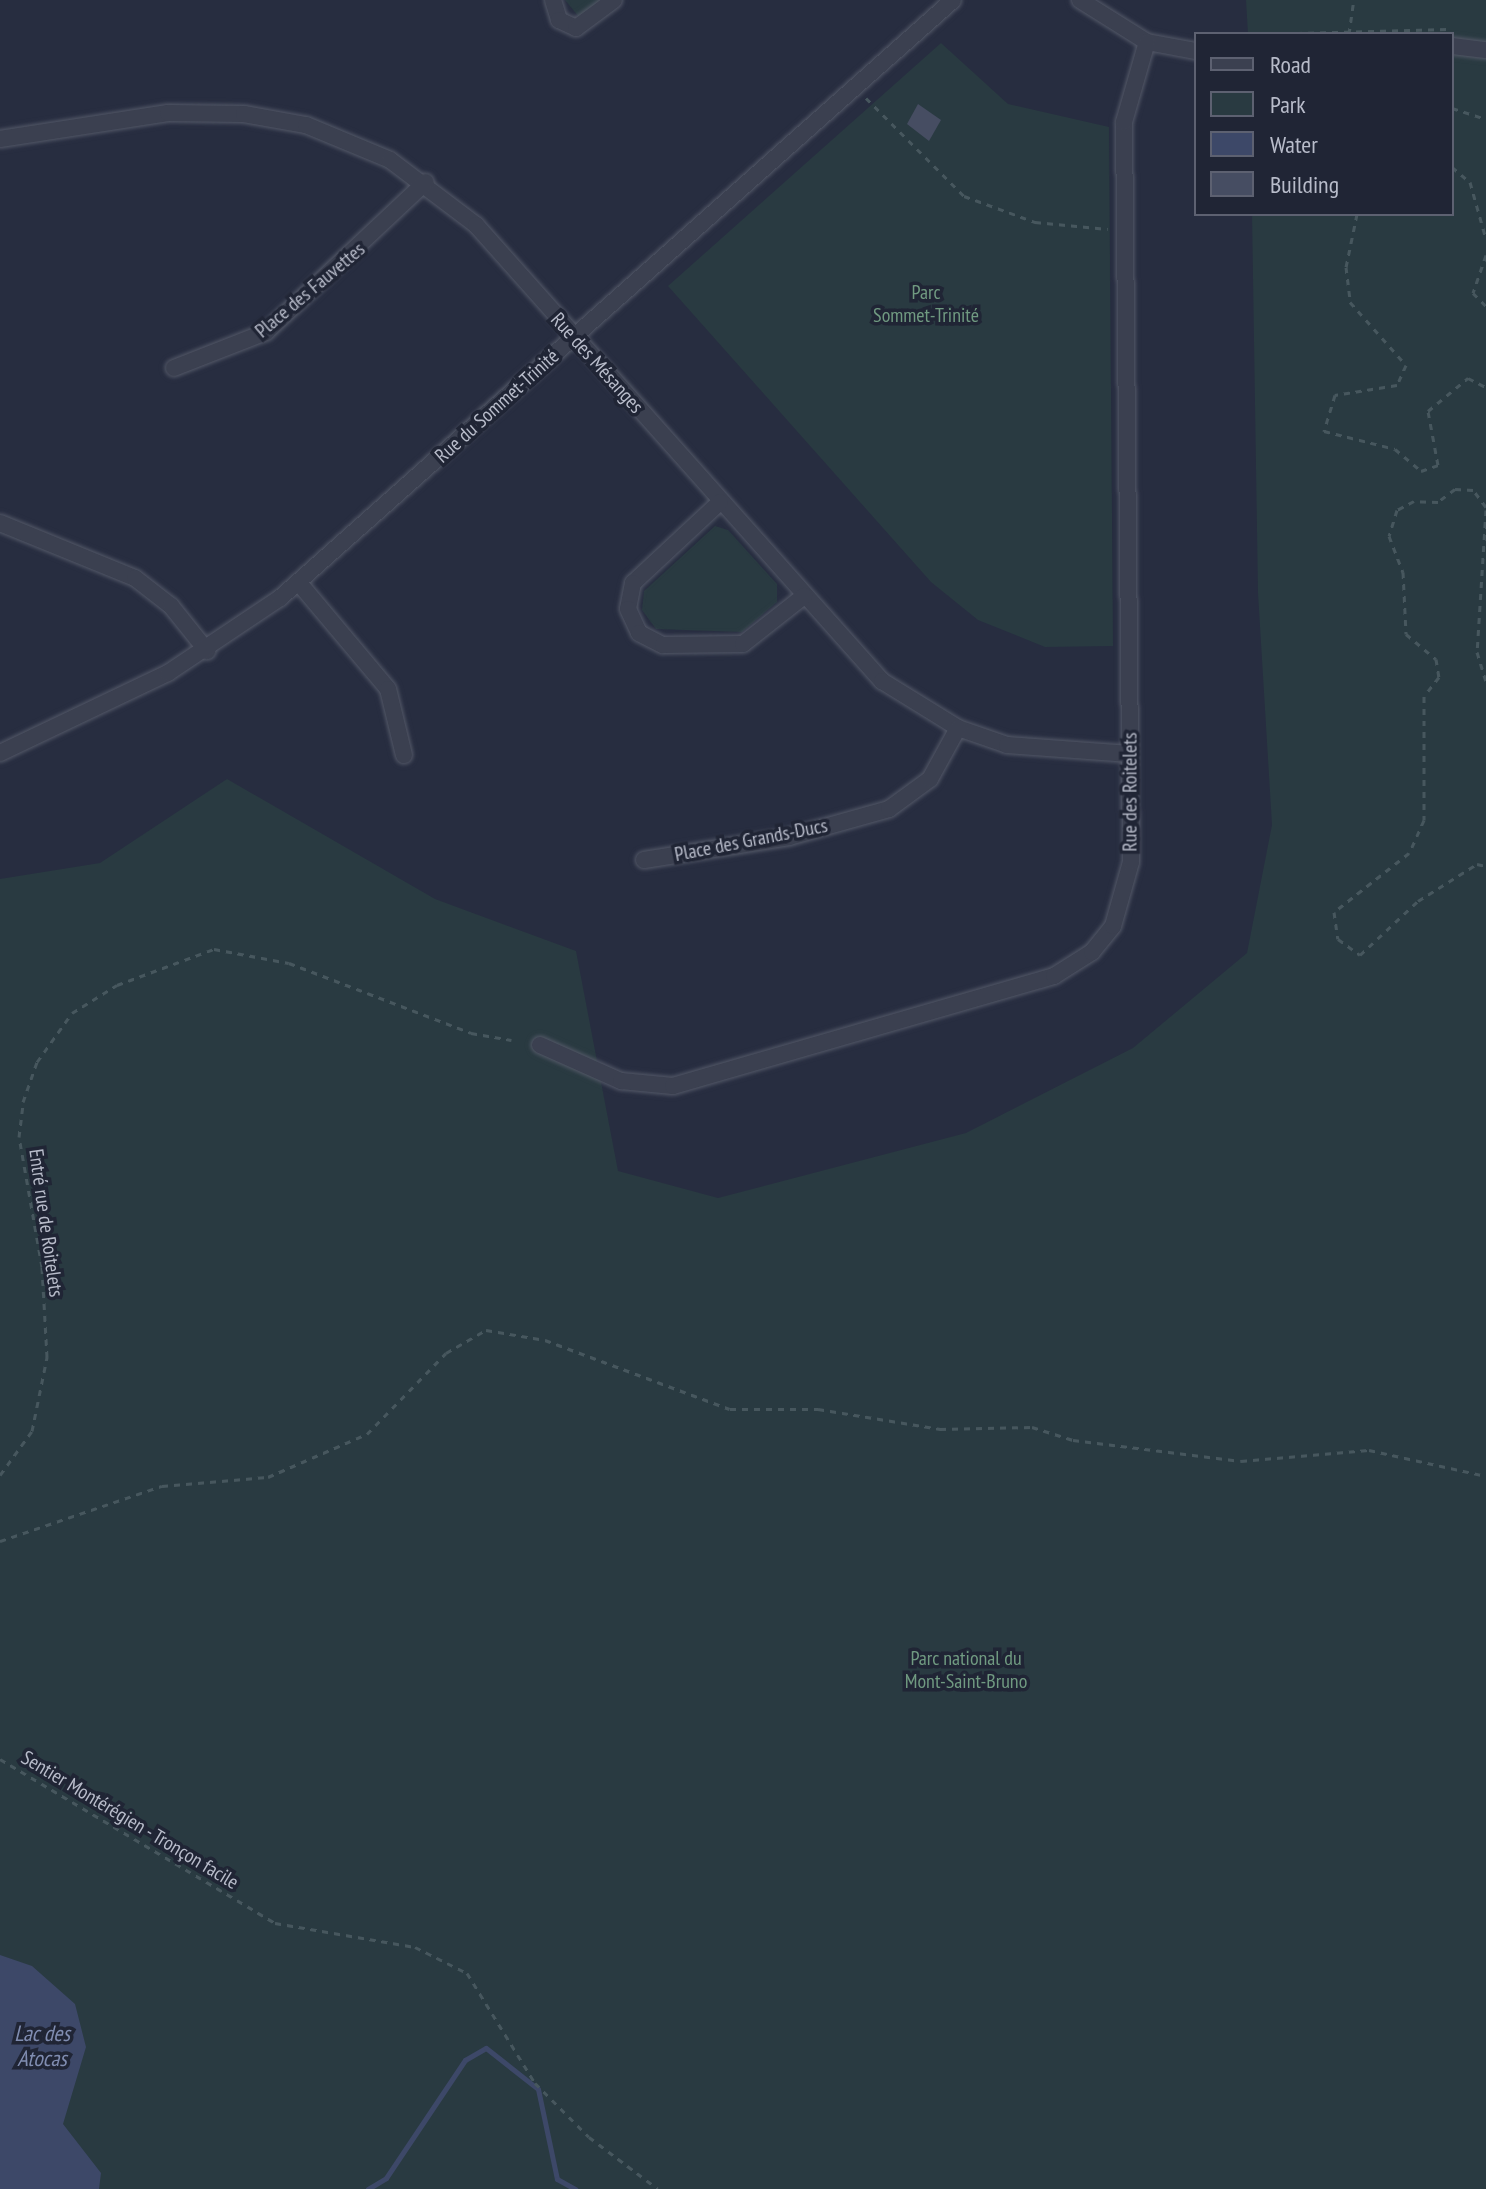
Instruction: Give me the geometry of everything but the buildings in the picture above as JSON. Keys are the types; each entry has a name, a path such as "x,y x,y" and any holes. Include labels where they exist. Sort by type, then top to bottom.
{"street":[{"path":"553,0 559,20 576,28 614,0"},
{"name":"Rue du Sommet-Trinité","path":"0,753 207,651 299,583 953,0"},
{"path":"1080,0 1147,42 1194,51"},
{"name":"Rue des Roitelets","path":"540,1045 621,1081 673,1086 1064,971 1100,944 1126,895 1130,754 1125,107 1147,42"},
{"path":"1454,46 1486,50"},
{"name":"Rue des Mésanges","path":"0,139 168,113 257,115 350,141 426,182 476,225 882,681 958,728 1034,750 1130,754"},
{"name":"Place des Fauvettes","path":"174,368 266,332 426,182"},
{"path":"720,502 633,583 628,609 639,633 663,645 743,644 804,596"},
{"path":"0,523 135,578 171,606 207,651"},
{"path":"299,583 388,689 404,755"},
{"name":"Place des Grands-Ducs","path":"644,860 789,837 889,809 930,779 958,728"}],"path":[{"path":"1349,32 1354,0"},
{"path":"1339,32 1457,29"},
{"path":"856,86 964,196 1035,222 1125,231"},
{"path":"1454,109 1486,119"},
{"path":"1454,169 1470,182 1486,239"},
{"path":"1357,216 1346,267 1350,302 1406,365 1397,385 1335,395 1324,431 1395,449 1421,471 1438,465 1428,411 1468,378 1486,387"},
{"path":"1486,255 1473,293 1486,306"},
{"path":"1486,681 1477,652 1486,508 1473,490 1455,489 1438,502 1414,501 1397,510 1389,536 1403,572 1406,634 1436,659 1439,677 1424,696 1424,820 1409,853 1334,912 1338,939 1360,955 1418,901 1477,864 1486,866"},
{"name":"Entré rue de Roitelets","path":"0,1475 32,1431 47,1357 42,1267 19,1137 23,1102 37,1062 72,1013 117,985 214,949 289,963 471,1033 511,1040"},
{"path":"0,1541 162,1486 268,1477 367,1434 446,1353 486,1330 545,1340 730,1409 818,1409 940,1429 1032,1427 1073,1440 1241,1461 1369,1450 1486,1476"},
{"name":"Sentier Montérégien - Tronçon facile","path":"0,1759 275,1923 415,1947 467,1973 535,2083 589,2137 658,2189"}],"green space":[{"path":"565,0 600,0 579,17"},
{"name":"Parc national du Mont-Saint-Bruno","path":"1246,0 1486,0 1486,2189 0,2189 0,879 100,863 227,779 435,899 576,951 618,1171 718,1198 966,1133 1133,1048 1247,953 1272,825 1258,593 1252,216 1454,216 1454,32 1248,32"},
{"name":"Parc Sommet-Trinité","path":"941,43 1008,104 1109,127 1113,646 1045,647 978,620 931,582 668,286"},
{"path":"715,526 728,530 777,584 777,602 742,632 656,629 642,610 644,591"}],"water":[{"name":"Lac des Atocas","path":"0,1955 32,1966 75,2004 86,2047 63,2124 101,2173 99,2189 0,2189"}],"waterway":[{"path":"368,2189 386,2178 465,2060 486,2048 538,2089 557,2179 575,2189"}]}
